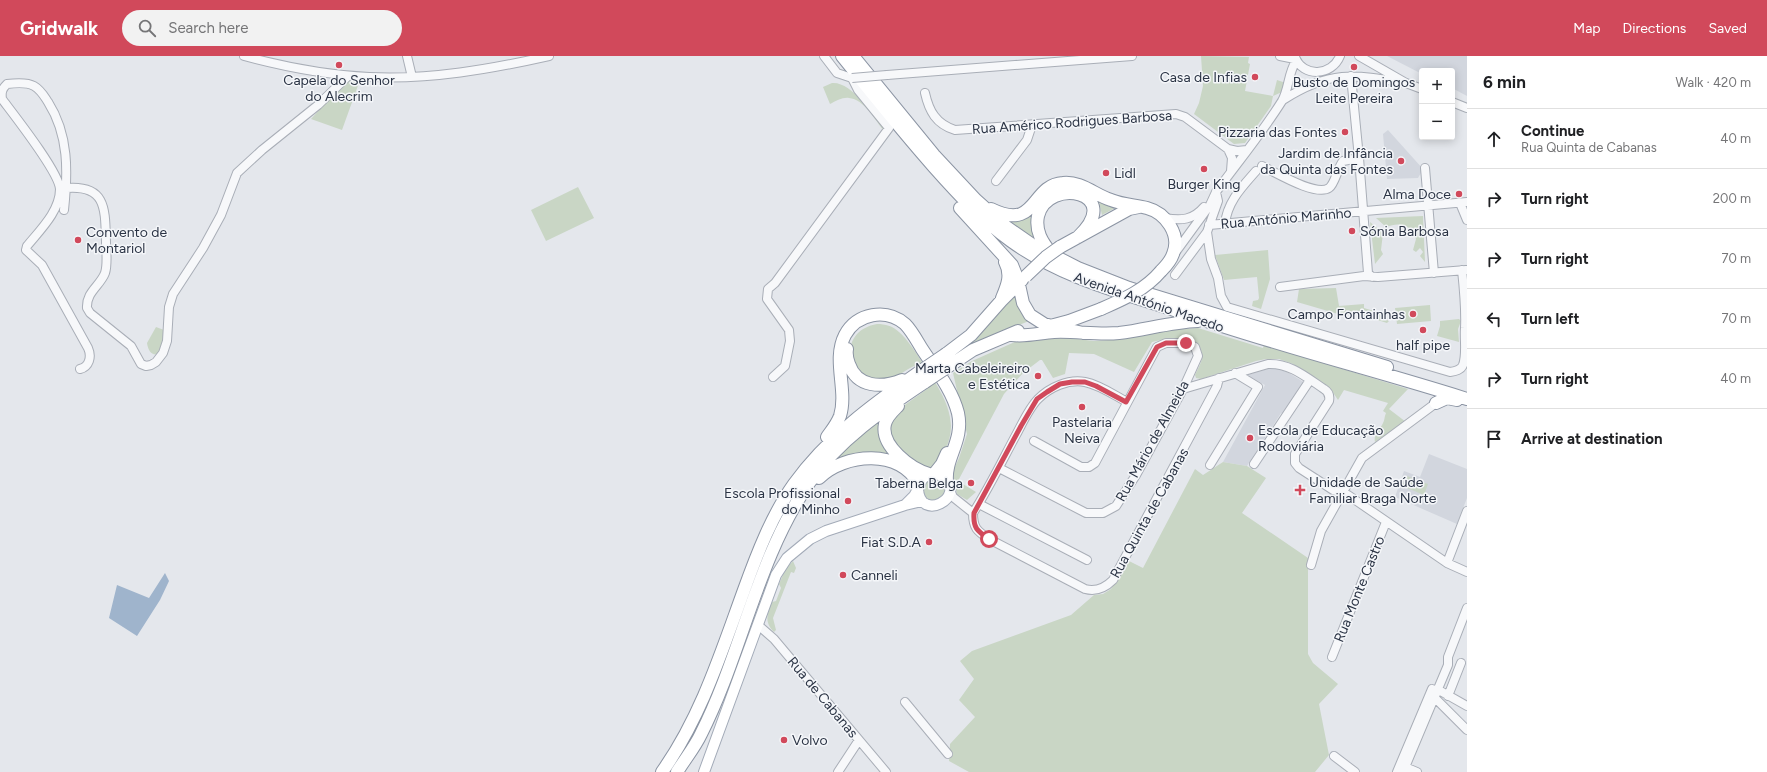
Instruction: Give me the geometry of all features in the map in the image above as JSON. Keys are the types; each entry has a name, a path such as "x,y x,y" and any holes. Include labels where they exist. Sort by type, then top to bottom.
{"highway":[{"name":"Avenida António Macedo","path":"842,56 916,147 957,193 978,215 1010,241 1030,254 1063,272 1097,286 1203,321 1467,399"},
{"path":"662,772 690,727 706,693 756,558 777,512 794,484 815,458 837,435 864,412 921,378 949,359 1012,335 1028,327 1059,325 1101,309 1138,292 1150,283 1171,259 1174,253 1175,241 1172,229 1165,218 1153,211 1116,202 1082,186 1067,182 1052,186 1042,194 1032,207 1022,214 1009,216 1000,213 976,200 934,155 853,56"},
{"path":"916,147 933,177 1012,265 1022,280 1020,296 1026,309 1034,319 1047,325 1083,333"},
{"path":"1054,256 1042,240 1037,222 1041,209 1053,197 1066,193 1076,193 1084,196 1091,202 1094,208 1093,219 1087,229 1078,237"},
{"name":"Avenida António Macedo","path":"976,200 1018,236 1078,268 1129,288 1467,391"},
{"path":"949,359 1001,301 1046,256 1129,209 1140,207"},
{"path":"988,239 1008,268 1007,286 1001,301"},
{"path":"815,458 818,448 837,423 840,415 843,402 840,366 841,348 846,334 858,321 875,314 886,314 905,324 954,399 958,414 958,439 948,469 948,486"},
{"path":"885,320 901,328 909,337 944,390 949,401 953,426 948,452 942,464 932,474 915,468 903,458 886,440 884,432 885,423 903,397 921,378 885,385 873,385 858,378 851,371 846,354 851,336 860,326 869,322 885,320"},
{"path":"1012,335 1020,336 1055,332 1119,333 1169,324 1203,321"},
{"path":"1425,386 1435,392 1438,396 1436,403"},
{"path":"677,772 701,735 720,693 768,563 784,526 799,498 809,482 844,442 903,397"},
{"path":"1436,403 1448,398 1467,403"},
{"path":"784,526 820,477 828,470 854,459 880,459 896,464 912,474 918,487"}],"main road":[{"path":"905,505 914,496 921,480 932,474 939,475 948,486 946,500 937,506 927,504 920,498 918,487"},
{"path":"704,772 776,575 787,558 805,542 826,531 905,505 922,501"}],"street":[{"path":"244,56 311,71 348,76 412,76 461,73 549,56"},
{"path":"407,56 412,76"},
{"path":"824,56 837,72 852,78 1132,56"},
{"path":"1280,56 1295,59 1305,69 1406,83"},
{"path":"1283,100 1336,64 1340,56"},
{"path":"1359,56 1406,83 1419,88"},
{"path":"1165,218 1181,220 1192,217 1199,213 1215,194 1283,100 1290,81 1295,59"},
{"path":"67,188 79,187 92,191 102,205 105,217 105,273 89,296 87,308 90,313 130,346 141,364 146,366 152,365 160,359 166,347 168,335 168,314 173,294 203,248 221,215 237,173 262,150 318,105 348,76"},
{"path":"1283,100 1314,82 1347,76"},
{"path":"1347,76 1359,158 1368,274 1372,277"},
{"path":"773,377 785,366 790,341 789,330 767,299 768,289 776,283 889,128 858,90 852,78"},
{"path":"64,210 67,188 63,133 52,109 42,93 35,86 28,84 7,84 1,93 2,99 42,154 58,182 60,189 50,218 27,246 26,250 42,265 90,352 89,362 86,367 80,369"},
{"name":"Rua Américo Rodrigues Barbosa","path":"925,93 928,105 937,120 946,127 955,130 1176,114 1185,117 1228,149"},
{"path":"1455,103 1467,108"},
{"path":"996,181 1027,140 1032,125"},
{"path":"1228,149 1237,151 1247,150"},
{"path":"1228,149 1233,164 1231,172"},
{"path":"1225,224 1226,213 1235,196 1259,168 1310,189 1319,190 1328,189 1333,184 1338,168 1343,161 1359,158"},
{"path":"1425,168 1434,273"},
{"path":"1176,275 1208,228 1218,201 1215,194"},
{"path":"1171,259 1210,205 1215,194"},
{"path":"1464,203 1467,220"},
{"name":"Rua António Marinho","path":"1208,228 1225,224 1464,203"},
{"path":"1208,228 1211,259 1218,278 1223,302 1227,307 1450,372 1456,371 1462,367 1465,359 1465,270 1372,277 1364,276 1280,287"},
{"name":"Rua Mário de Almeida","path":"999,468 1078,510 1095,514 1107,512 1116,506 1136,475 1183,389 1198,353 1192,345 1179,342 1162,343 1157,347 1126,402"},
{"path":"1183,389 1235,373 1276,363 1290,367 1328,391 1330,397 1295,454 1295,463 1299,468 1333,490 1348,495 1447,563 1467,572"},
{"path":"1210,465 1258,386 1235,373"},
{"name":"Rua Quinta de Cabanas","path":"974,513 973,524 979,532 989,539 1085,589 1092,591 1106,586 1113,580 1189,441 1217,386 1219,378"},
{"path":"1254,464 1310,380"},
{"path":"948,486 953,497 974,513 1037,399 1060,384 1085,382 1096,386 1126,402 1095,463 1089,467 1081,467 1034,441"},
{"path":"1311,565 1321,531 1362,458 1436,403"},
{"path":"946,500 951,503 960,503"},
{"path":"979,504 1087,560"},
{"path":"1447,563 1467,511"},
{"name":"Rua Monte Castro","path":"1332,657 1386,522"},
{"path":"1397,772 1443,663 1448,657 1467,608"},
{"name":"Rua de Cabanas","path":"758,625 774,639 886,772"},
{"path":"1448,657 1464,665 1448,696"},
{"path":"1418,772 1404,770 1448,665 1448,657"},
{"path":"1436,693 1448,696 1467,706"},
{"path":"1436,693 1438,699 1467,730"},
{"path":"905,702 948,754"},
{"path":"840,771 859,740"},
{"path":"1334,756 1355,772"}],"shaded area":[{"path":"1387,56 1467,56 1467,96 1455,90 1455,68 1419,68 1419,72"},
{"name":"Jardim de Infância da Quinta das Fontes","path":"1388,130 1423,169 1418,178 1387,179 1383,134"},
{"name":"Escola de Educação Rodoviária","path":"1271,368 1289,373 1305,383 1284,415 1281,413 1247,466 1223,462 1265,385 1247,375"},
{"path":"1429,454 1467,469 1467,498 1457,524 1395,497 1404,471 1420,477"}],"green space":[{"path":"1201,56 1249,57 1248,63 1250,64 1245,91 1273,96 1271,106 1245,143 1234,144 1194,114 1199,103 1203,86"},
{"path":"360,80 342,130 311,119 339,88 349,81"},
{"path":"1277,80 1286,83 1282,92 1273,96"},
{"path":"832,83 847,87 862,100 885,129 884,131 869,111 860,102 854,99 844,98 830,104 823,87"},
{"path":"1063,185 1071,186 1121,205 1102,215 1099,202 1091,195 1081,190 1062,188 1050,192"},
{"path":"578,187 594,218 546,241 531,210"},
{"path":"1038,204 1033,219 1037,242 1024,235 1003,218 1023,216"},
{"path":"1423,216 1425,262 1420,256 1423,252 1420,248 1416,252 1413,250 1416,239 1408,227 1391,225 1386,227 1376,218"},
{"path":"1370,222 1383,233 1381,250 1383,254 1375,264"},
{"path":"1268,250 1270,279 1261,309 1252,306 1253,301 1258,300 1259,298 1257,277 1224,280 1215,255"},
{"path":"1336,288 1339,306 1364,304 1364,308 1384,314 1385,319 1389,321 1387,323 1346,310 1345,316 1297,302 1299,289"},
{"path":"1016,289 1017,298 1023,314 1029,321 992,336 939,367"},
{"name":"Campo Fontainhas","path":"1430,305 1431,321 1397,324 1395,308"},
{"path":"1459,319 1461,321 1458,329 1459,342 1437,336 1440,321"},
{"path":"877,324 892,327 905,338 940,391 948,408 951,426 950,438 935,469 923,469 897,448 888,432 895,412 927,389 914,366 893,378 886,380 872,379 862,374 854,365 851,356 851,346 855,336 864,329"},
{"path":"156,327 164,330 166,333 159,354 150,352 147,343"},
{"path":"1198,328 1263,348 1264,345 1408,389 1389,409 1406,422 1375,442 1376,434 1383,423 1386,413 1383,411 1388,403 1344,390 1338,400 1330,388 1293,364 1279,359 1256,361 1201,379 1196,378 1195,375 1202,360 1202,356 1200,348 1192,338 1170,338 1152,342 1134,372 1094,354 1069,353 1065,374 1053,378 1042,360 1040,360 1023,373 1004,394 958,481 976,492 967,500 957,494 952,473 967,434 953,373 972,361 1017,341 1060,337 1094,341 1123,339 1166,330"},
{"path":"883,416 896,462 830,465 843,450"},
{"path":"1223,462 1247,466 1266,478 1242,513 1308,558 1308,654 1313,663 1338,684 1319,704 1329,755 1315,772 969,772 949,761 950,744 975,717 959,700 974,679 960,661 972,651 1071,615 1094,595 1103,594 1111,589 1129,561 1143,568 1195,469 1203,475"},
{"path":"1407,476 1428,484 1424,495 1402,486"},
{"path":"934,479 942,482 945,490 942,498 934,501 926,498 923,490 926,482"},
{"path":"793,561 796,568 794,573 791,572 773,618 776,630 774,632 769,625 767,618 769,610 772,602 776,601 781,588 779,584 786,568"}],"water":[{"path":"165,573 169,581 160,600 137,636 109,618 117,585 149,598"}],"place":[{"name":"Capela do Senhor do Alecrim","path":"339,65"},
{"name":"Busto de Domingos Leite Pereira","path":"1354,67"},
{"name":"Casa de Infias","path":"1255,77"},
{"name":"Pizzaria das Fontes","path":"1345,132"},
{"name":"Jardim de Infância da Quinta das Fontes","path":"1401,161"},
{"name":"Burger King","path":"1204,169"},
{"name":"Lidl","path":"1106,173"},
{"name":"Alma Doce","path":"1459,194"},
{"name":"Sónia Barbosa","path":"1352,231"},
{"name":"Convento de Montariol","path":"78,240"},
{"name":"Campo Fontainhas","path":"1413,314"},
{"name":"half pipe","path":"1423,330"},
{"name":"Marta Cabeleireiro e Estética","path":"1038,376"},
{"name":"Pastelaria Neiva","path":"1082,407"},
{"name":"Escola de Educação Rodoviária","path":"1250,438"},
{"name":"Taberna Belga","path":"971,483"},
{"name":"Unidade de Saúde Familiar Braga Norte","path":"1300,490"},
{"name":"Escola Profissional do Minho","path":"848,501"},
{"name":"Fiat S.D.A","path":"929,542"},
{"name":"Canneli","path":"843,575"},
{"name":"Volvo","path":"784,740"}],"route":[{"path":"989,539 979,532 973,524 974,513 1037,399 1060,384 1085,382 1096,386 1126,402 1159,345 1162,343 1174,342 1186,343"}]}
